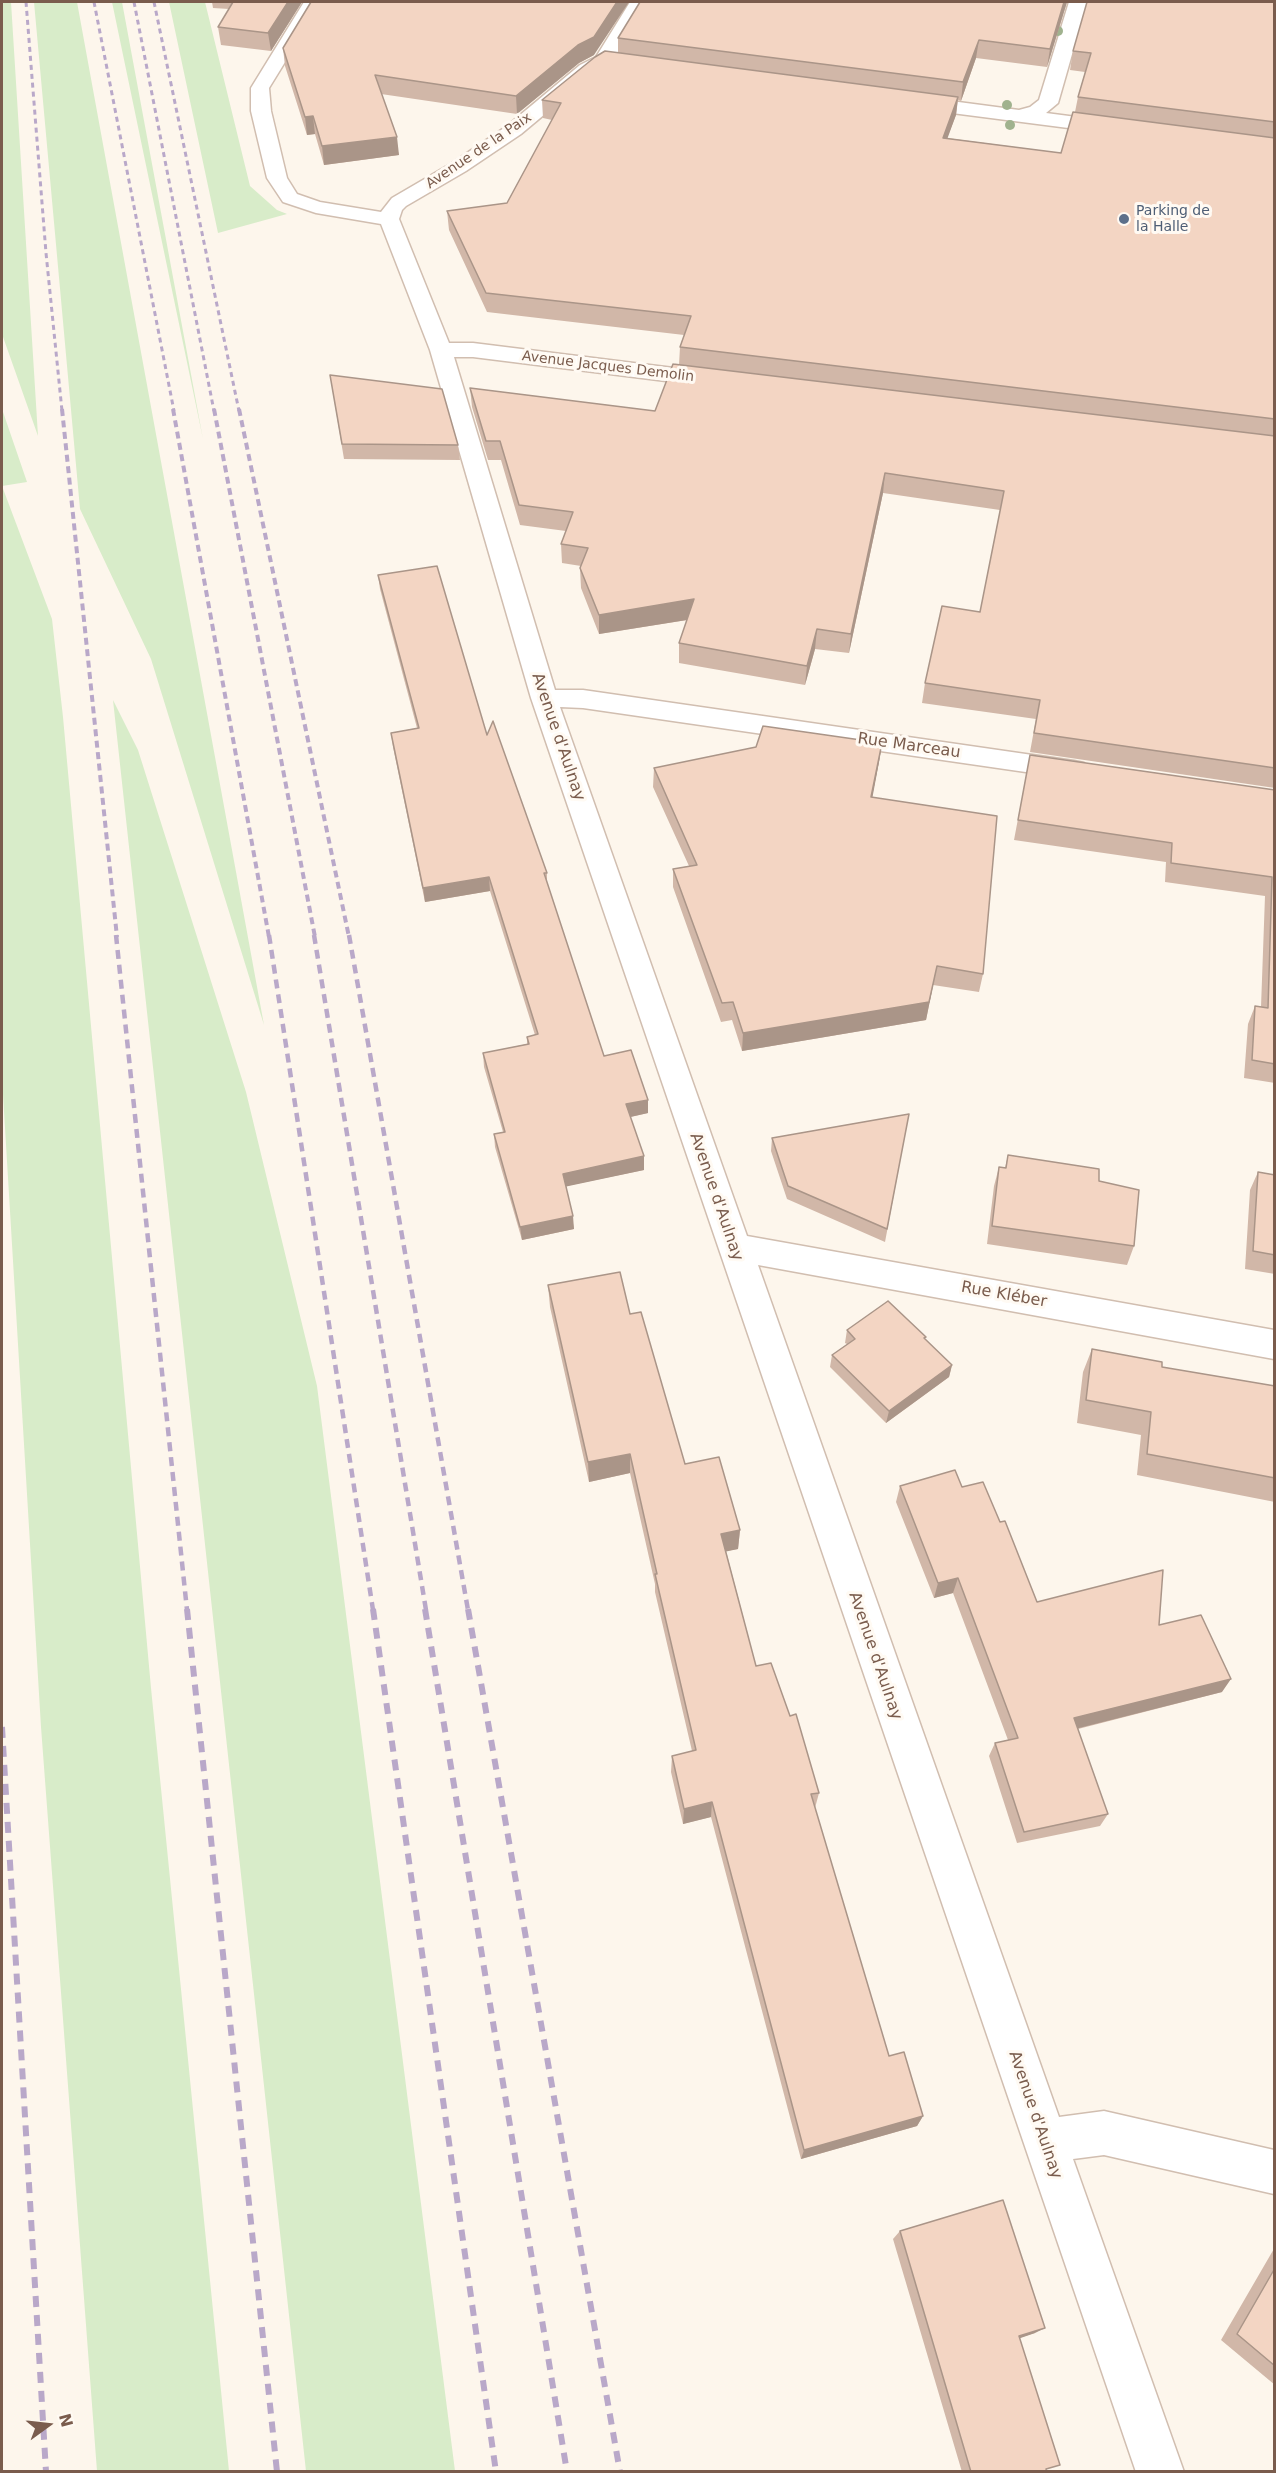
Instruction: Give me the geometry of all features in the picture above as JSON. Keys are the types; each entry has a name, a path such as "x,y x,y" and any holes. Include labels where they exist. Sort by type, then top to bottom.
{"street":[{"path":"313,2 260,88 261,111 277,178 290,198 316,207 388,219"},
{"name":"Avenue de la Paix","path":"388,219 393,207 399,202 459,167 514,130 587,69 603,60 639,2"},
{"path":"1017,116 1037,111 1048,103 1078,2"},
{"path":"603,60 623,65"},
{"path":"897,100 1137,131"},
{"name":"Avenue d'Aulnay","path":"388,219 441,350 544,698 1160,2472"},
{"name":"Avenue Jacques Demolin","path":"441,350 473,350 732,382"},
{"name":"Rue Marceau","path":"544,698 583,699 1099,774"},
{"name":"Rue Kléber","path":"733,1247 1275,1344"},
{"path":"1044,2141 1104,2133 1275,2172"}],"green space":[{"path":"2,2 11,2 38,436 2,334"},
{"path":"34,2 77,2 264,1025 151,659 80,509"},
{"path":"112,2 122,2 203,439"},
{"path":"169,2 205,2 250,186 277,210 287,214 218,233"},
{"path":"2,409 27,482 2,486"},
{"path":"2,486 52,619 63,717 151,1688 229,2471 97,2471 41,1727 2,1078"},
{"path":"113,700 138,750 246,1092 317,1386 455,2471 306,2471"}],"building":[{"path":"233,2 288,2 268,33 218,27"},
{"path":"311,2 617,2 594,37 578,45 516,96 375,75 397,137 322,146 313,116 305,117 283,48"},
{"path":"640,2 1064,2 1050,49 979,40 963,82 618,38"},
{"path":"1087,2 1275,2 1275,122 1078,97 1091,53 1073,51"},
{"path":"605,51 958,97 943,138 1061,153 1073,112 1275,138 1275,419 680,347 691,316 486,293 447,211 507,203 561,103 542,100"},
{"path":"673,364 1275,436 1275,768 1034,733 1040,700 925,683 942,606 980,612 1004,491 885,473 851,634 817,629 807,666 679,643 694,599 599,615 580,568 588,548 561,544 573,512 519,505 500,441 486,441 470,388 655,411"},
{"path":"330,375 442,389 458,445 342,444"},
{"path":"437,566 487,735 493,721 547,873 544,873 604,1056 631,1050 648,1100 626,1104 644,1156 563,1174 573,1216 520,1227 494,1134 505,1132 483,1053 529,1044 527,1037 538,1034 489,877 423,888 391,733 419,728 378,575"},
{"path":"763,726 882,743 871,797 997,816 983,974 937,966 929,1002 743,1033 733,1002 722,1003 673,869 697,865 654,768 756,747"},
{"path":"1030,755 1275,790 1275,1064 1252,1060 1255,1006 1268,1008 1272,877 1171,863 1172,843 1018,820"},
{"path":"909,1114 887,1229 788,1186 772,1138"},
{"path":"1008,1155 1099,1169 1099,1181 1139,1190 1134,1246 992,1226 999,1167 1006,1168"},
{"path":"1258,1172 1275,1175 1275,1255 1253,1251"},
{"path":"620,1272 630,1314 641,1312 685,1464 719,1457 740,1530 721,1534 756,1666 771,1663 790,1716 796,1714 819,1793 811,1794 889,2056 904,2052 923,2116 804,2150 712,1802 684,1809 672,1756 696,1750 630,1454 588,1462 548,1285"},
{"path":"888,1301 952,1365 889,1411 832,1355 855,1339 847,1330"},
{"path":"1092,1349 1162,1362 1162,1367 1275,1386 1275,1478 1147,1454 1151,1412 1086,1400"},
{"path":"955,1470 962,1487 983,1482 1000,1522 1005,1521 1037,1602 1163,1570 1159,1625 1201,1615 1231,1679 1074,1718 1108,1814 1024,1832 995,1743 1018,1738 958,1578 938,1583 900,1486"},
{"path":"1003,2200 1045,2328 1019,2336 1060,2465 1046,2469 1047,2472 971,2472 900,2231"},
{"path":"1275,2268 1275,2366 1237,2334"}],"railway":[{"path":"26,2 46,253 62,411"},
{"path":"94,2 174,411"},
{"path":"134,2 214,411"},
{"path":"154,2 239,411"},
{"path":"62,409 117,937"},
{"path":"173,409 269,937"},
{"path":"214,409 315,937"},
{"path":"239,409 349,937"},
{"path":"116,935 187,1610"},
{"path":"269,935 373,1610"},
{"path":"314,935 426,1610"},
{"path":"349,935 468,1610"},
{"path":"187,1609 277,2472"},
{"path":"373,1609 496,2472"},
{"path":"425,1609 567,2472"},
{"path":"468,1609 620,2472"},
{"path":"2,1727 46,2472"}],"place":[{"name":"Parking de la Halle","path":"1124,219"}]}
